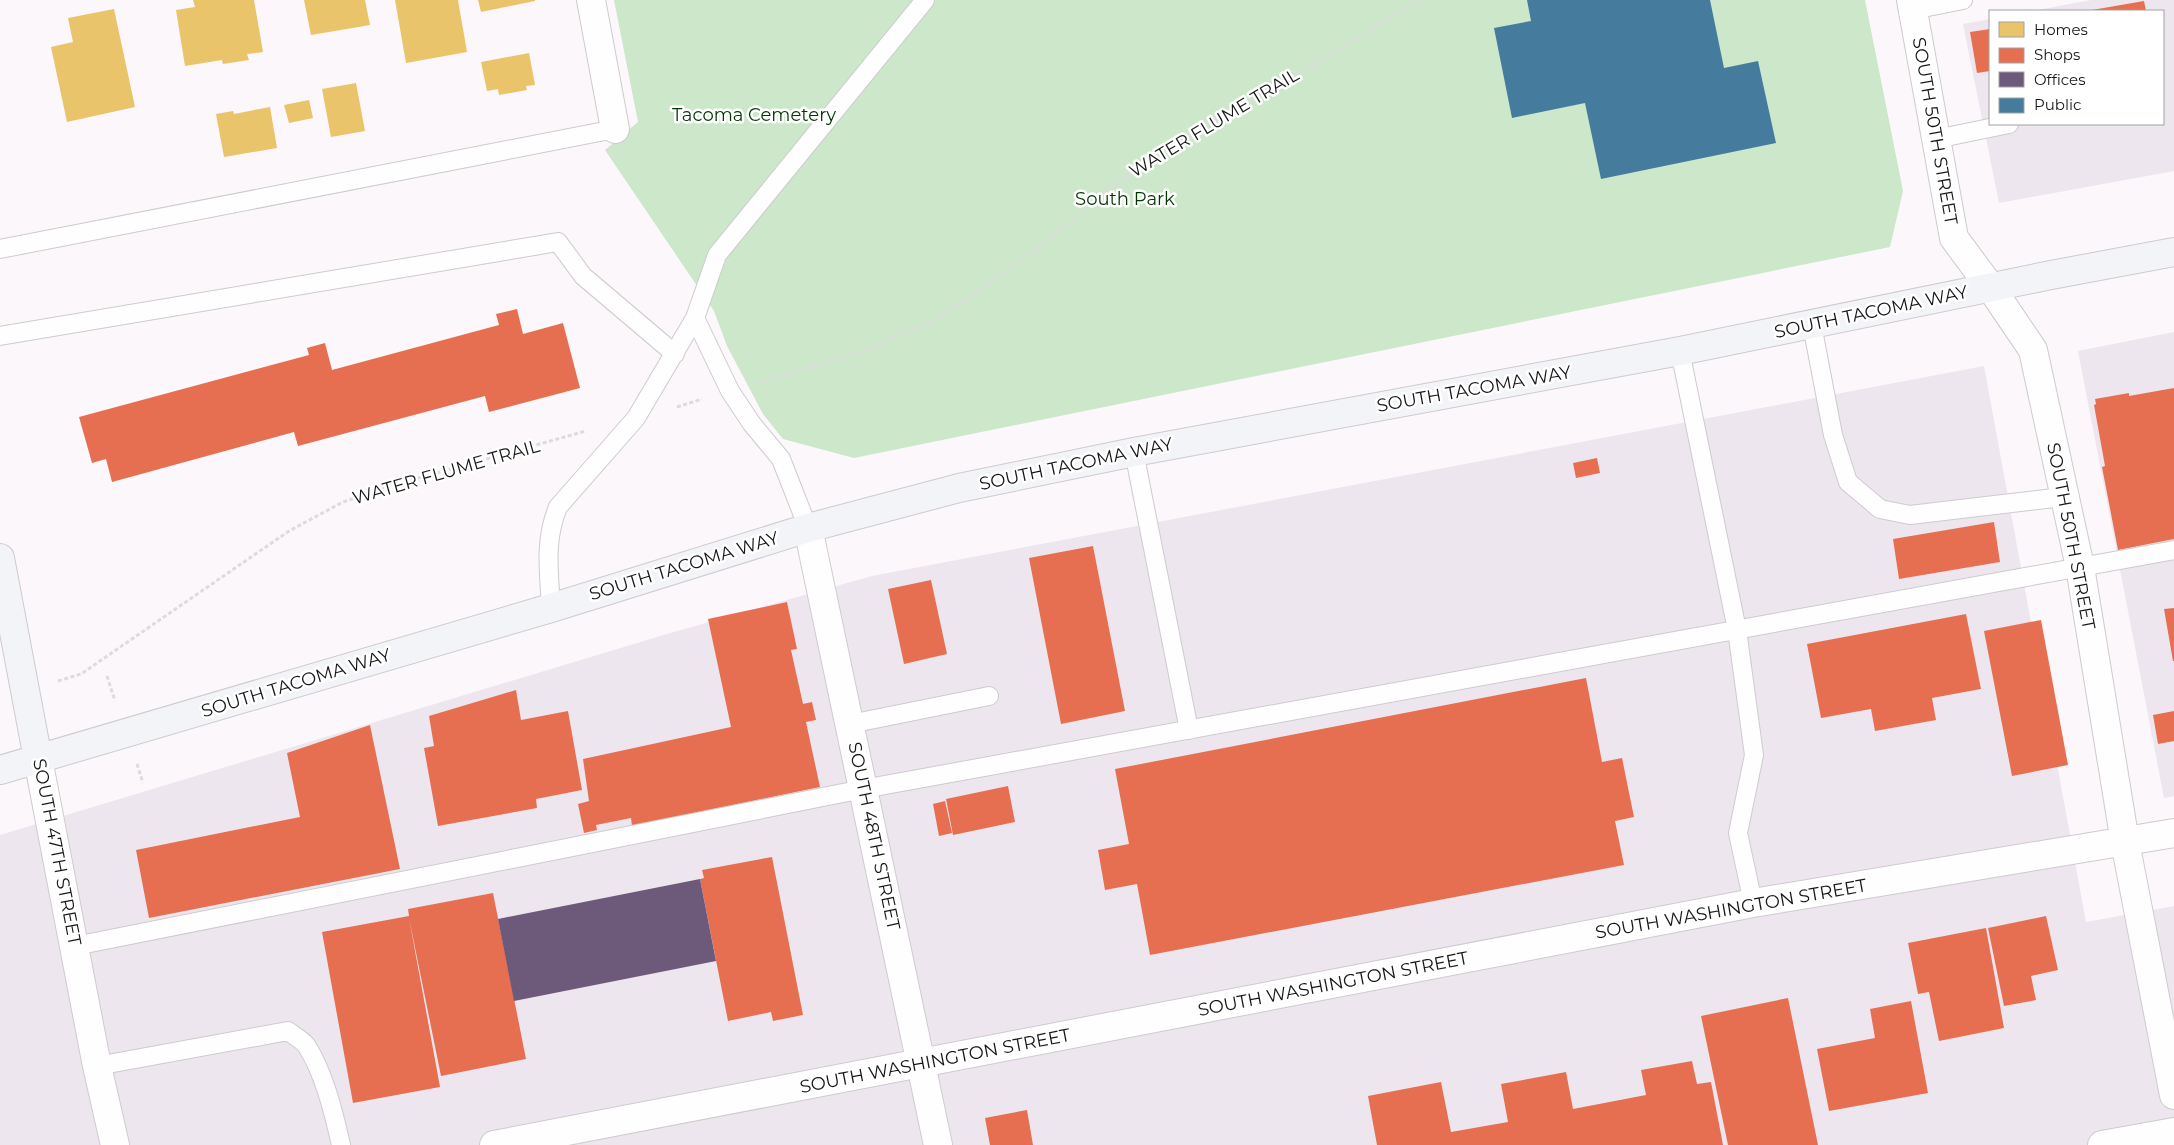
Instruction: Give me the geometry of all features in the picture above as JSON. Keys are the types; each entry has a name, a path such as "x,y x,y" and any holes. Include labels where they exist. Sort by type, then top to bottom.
{"main road":[{"name":"SOUTH TACOMA WAY","path":"0,770 551,608 808,528 959,488 1134,452 1680,351 2174,252"},
{"name":"SOUTH 47TH STREET","path":"0,558 38,759"}],"street":[{"path":"591,0 615,129"},
{"name":"SOUTH 50TH STREET","path":"1912,5 1954,238 2033,350 2063,496 2080,567 2125,842 2174,1095"},
{"name":"SOUTH 48TH STREET","path":"808,528 938,1145"},
{"name":"SOUTH 47TH STREET","path":"38,759 97,1066 115,1145"},
{"name":"SOUTH WASHINGTON STREET","path":"494,1145 1753,903 2174,833"},
{"path":"2102,1145 2174,1132"}],"lane":[{"path":"551,608 547,544 558,507 636,418 696,318 717,255 925,0"},
{"path":"1912,5 1963,0"},
{"path":"1936,139 2004,125"},
{"path":"0,249 615,129"},
{"path":"0,336 558,242 583,276 674,354"},
{"path":"696,318 730,391 752,424 781,459 808,528"},
{"path":"1812,324 1834,435 1848,482 1880,509 1910,515 2063,496"},
{"path":"1680,351 1738,630 1754,755 1738,833 1753,903"},
{"path":"1134,452 1189,730"},
{"path":"75,946 864,790 2174,550"},
{"path":"850,724 989,696"},
{"path":"97,1066 288,1030 305,1044 332,1101 341,1145"}],"path":[{"name":"WATER FLUME TRAIL","path":"750,386 869,349 946,314 1030,254 1146,160 1321,60 1419,0"},
{"name":"WATER FLUME TRAIL","path":"81,674 289,531 344,502 397,484 706,398"}],"shaded area":[{"path":"2091,0 2174,0 2174,171 1999,203 1963,24 1989,19 1989,125 2164,125 2164,10 2037,10"},
{"path":"2174,332 2174,796 2164,798 2078,351"},
{"path":"1984,366 2086,922 2174,906 2174,1145 0,1145 0,835 667,634 872,576"}],"green space":[{"name":"South Park","path":"614,0 1865,0 1903,191 1890,247 854,458 783,439 763,414 727,346 714,311 605,150 638,122"}],"building: Homes":[{"path":"193,0 254,0 263,52 247,54 249,60 223,64 222,60 185,66 176,10 195,7"},
{"path":"304,0 365,0 370,25 311,35"},
{"path":"395,0 458,0 467,52 406,63"},
{"path":"478,0 535,0 535,1 481,12"},
{"path":"114,9 135,107 67,122 51,47 73,42 68,18"},
{"path":"529,53 535,85 526,86 527,90 499,95 498,89 487,91 481,62"},
{"path":"356,83 365,131 331,137 322,89"},
{"path":"309,100 313,118 289,123 284,105"},
{"path":"270,107 277,148 224,157 216,114 233,111 234,114"}],"building: Shops":[{"path":"2144,1 2146,10 2092,10"},
{"path":"1989,29 1989,71 1977,73 1970,32"},
{"path":"517,309 523,334 563,323 580,388 489,412 485,396 298,446 294,432 112,482 106,459 92,463 79,417 309,355 307,348 325,343 332,370 499,325 496,314"},
{"path":"2174,388 2174,539 2118,550 2102,467 2105,466 2094,405 2096,404 2095,399 2129,393 2129,396"},
{"path":"1597,458 1600,473 1576,478 1573,463"},
{"path":"1994,522 2000,562 1899,579 1893,539"},
{"path":"1093,546 1125,711 1061,724 1029,558"},
{"path":"931,580 947,654 904,664 888,589"},
{"path":"787,602 797,649 791,650 803,704 812,702 816,720 806,722 820,787 632,826 631,818 596,825 597,830 584,833 578,804 589,801 583,759 731,727 708,619"},
{"path":"2174,608 2174,661 2173,661 2164,609"},
{"path":"1966,614 1981,689 1932,698 1936,720 1875,731 1871,709 1821,718 1807,644"},
{"path":"2041,620 2068,765 2012,776 1984,631"},
{"path":"1586,678 1602,762 1622,758 1634,817 1615,821 1624,865 1150,955 1137,884 1105,890 1098,850 1129,844 1115,769"},
{"path":"516,690 521,720 568,711 582,790 536,799 537,808 438,826 424,748 434,746 429,716"},
{"path":"2174,711 2174,741 2158,744 2153,715"},
{"path":"370,725 400,869 149,918 136,850 300,817 287,753"},
{"path":"1008,786 1015,822 953,835 946,799"},
{"path":"945,801 952,833 939,836 933,804"},
{"path":"772,857 803,1015 773,1021 771,1012 728,1021 700,879 704,878 702,870"},
{"path":"493,893 526,1059 441,1076 409,918 440,1087 353,1103 322,932 409,916 408,909"},
{"path":"2046,916 2058,970 2031,976 2036,1000 2004,1006 1988,928"},
{"path":"1986,928 2004,1028 1939,1041 1929,992 1918,994 1908,943"},
{"path":"1788,998 1818,1145 1728,1145 1701,1016"},
{"path":"1911,1001 1928,1093 1829,1111 1817,1049 1875,1038 1870,1009"},
{"path":"1692,1061 1697,1084 1711,1082 1723,1145 1377,1145 1368,1096 1441,1082 1451,1132 1508,1122 1501,1084 1566,1072 1573,1109 1646,1095 1641,1070"},
{"path":"1027,1110 1033,1145 990,1145 985,1118"}],"building: Offices":[{"path":"700,879 716,961 514,1001 498,919"}],"building: Public":[{"path":"1527,0 1710,0 1724,68 1758,61 1776,143 1601,179 1585,103 1512,118 1494,28 1531,21"}],"park label":[{"name":"Tacoma Cemetery","path":"754,115"}]}
